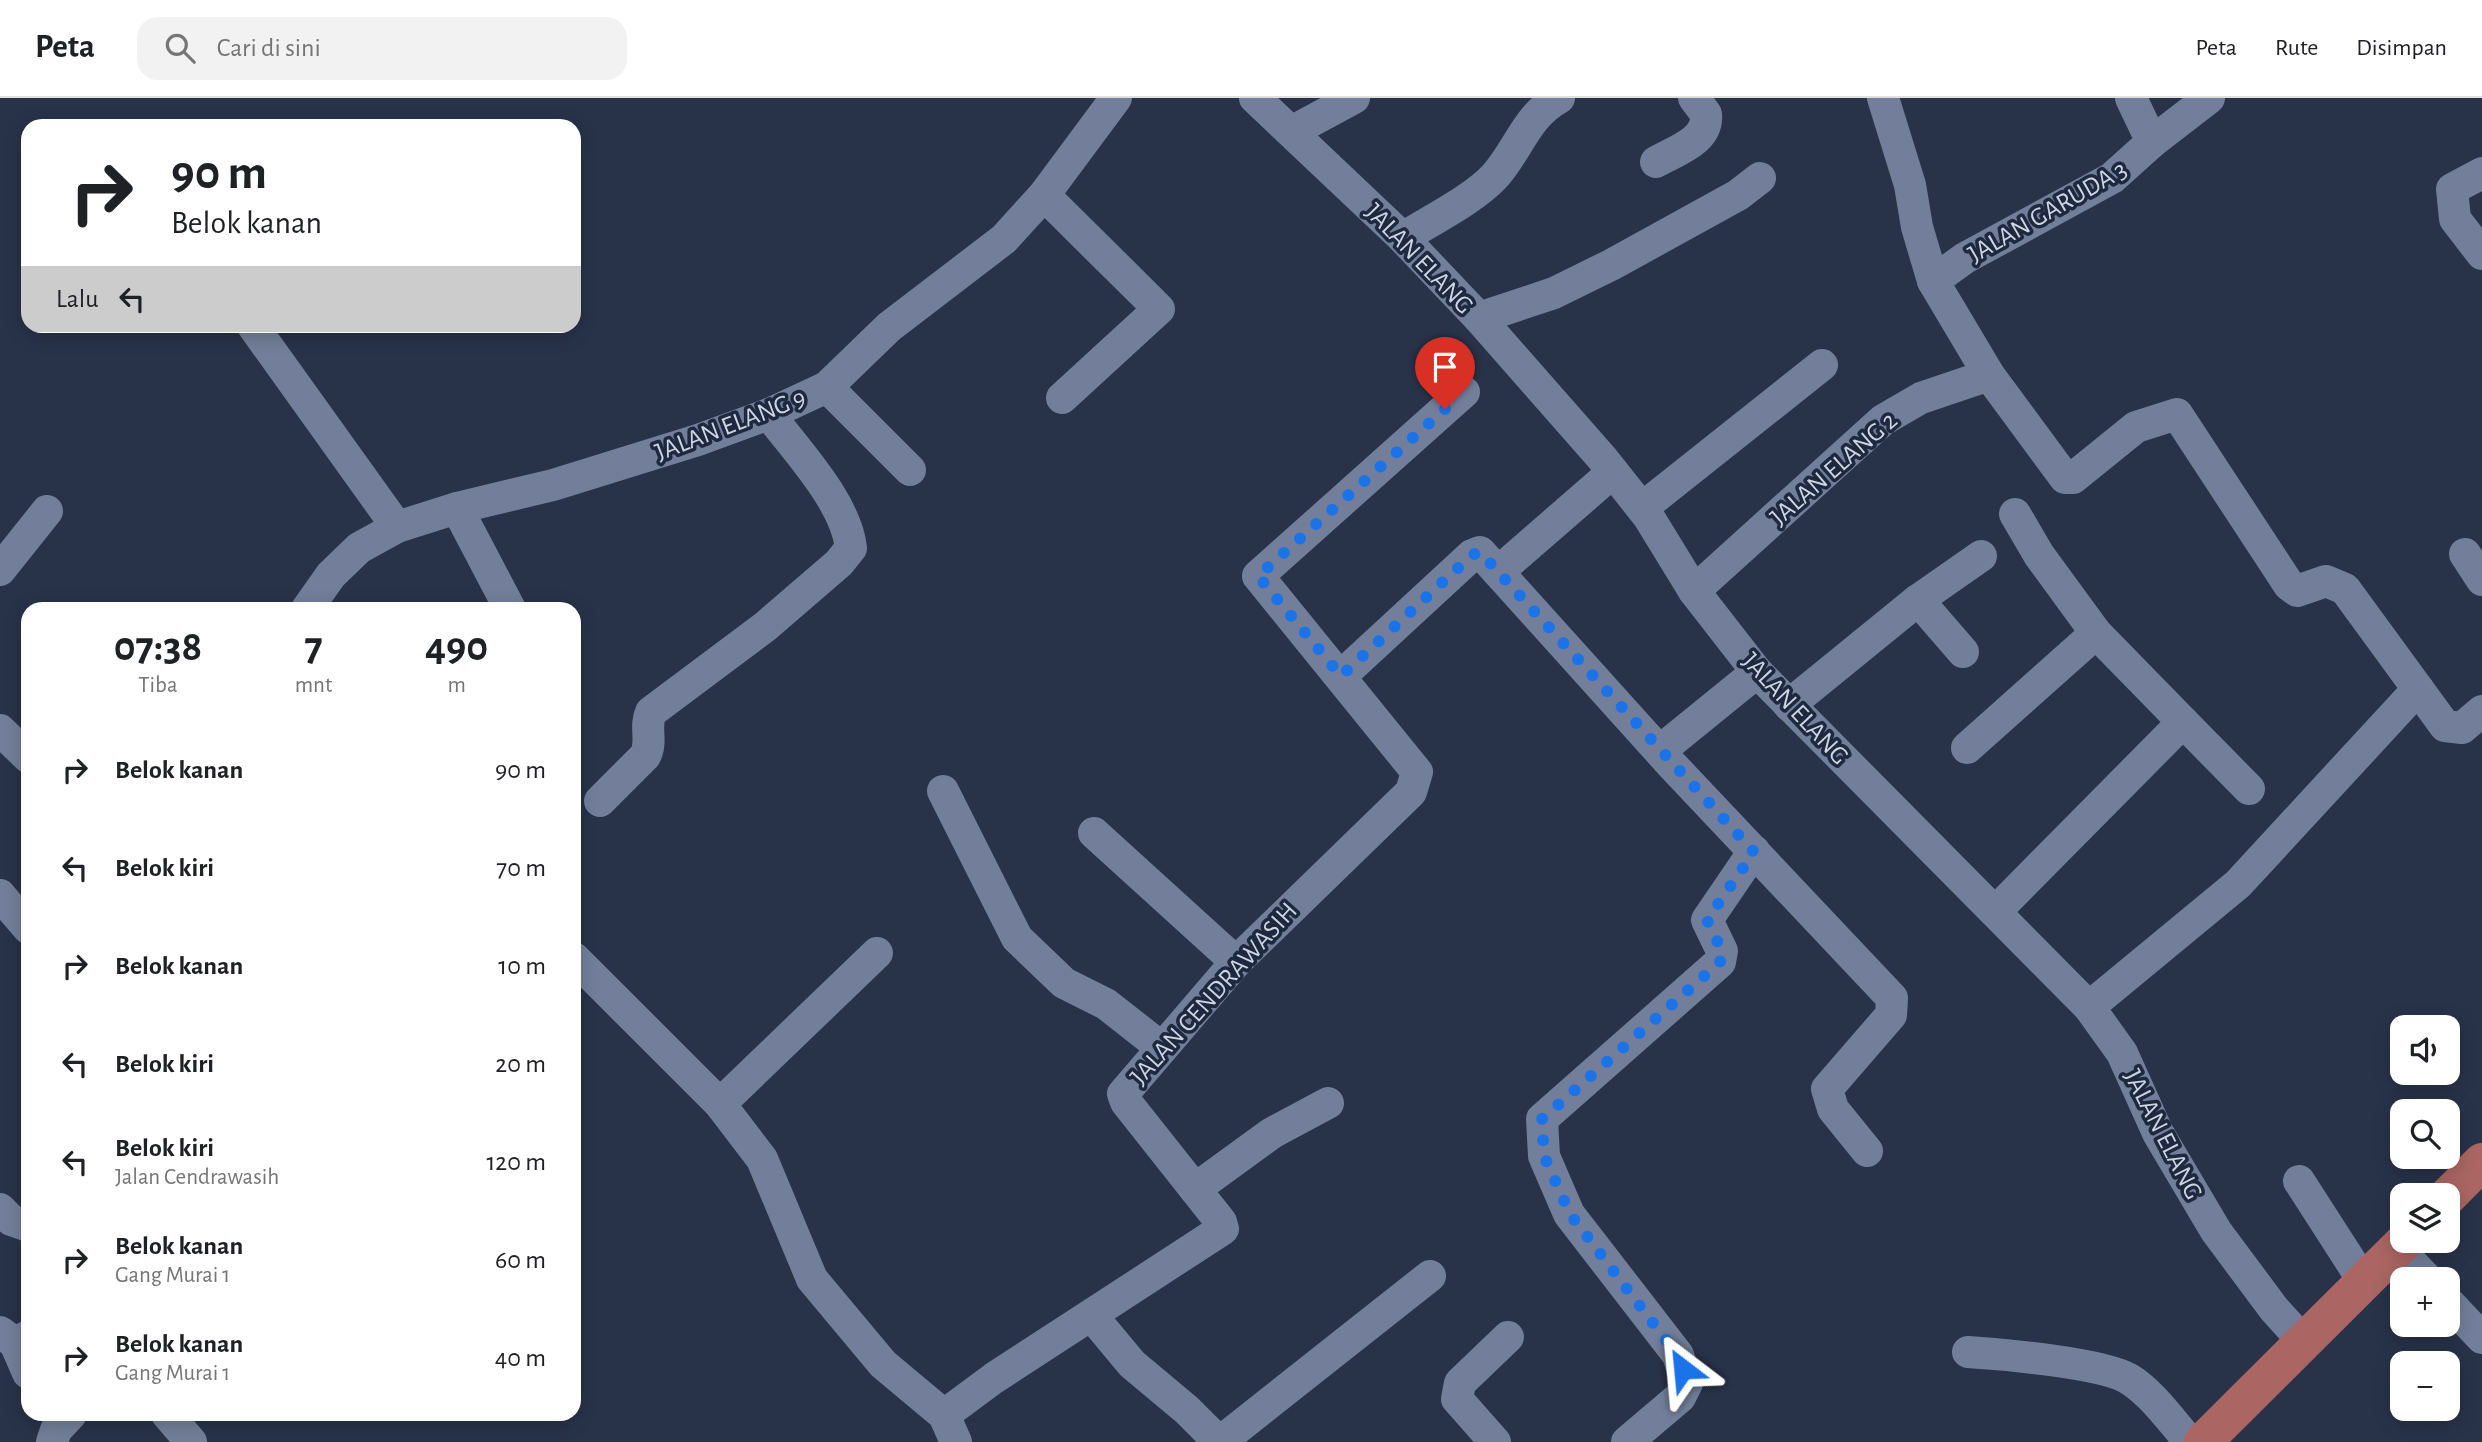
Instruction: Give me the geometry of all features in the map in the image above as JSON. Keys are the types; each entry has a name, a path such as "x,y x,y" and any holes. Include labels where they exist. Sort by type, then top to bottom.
{"main road":[{"path":"2460,1184 2482,1162"},
{"path":"2191,1439 2304,1342 2392,1253"}],"street":[{"name":"JALAN ELANG 9","path":"312,602 331,575 359,548 397,527 457,508 553,485 698,440 769,414 827,387 889,327 1004,239 1044,195 1116,98"},
{"name":"JALAN ELANG","path":"1255,98 1293,131 1403,238 1479,318 1642,508 1694,591 1757,671 2089,1007 2122,1053 2158,1133 2216,1231 2274,1309 2304,1342"},
{"path":"1293,131 1354,98"},
{"path":"1403,238 1491,180 1514,151 1524,130 1536,114 1559,98"},
{"path":"1656,162 1698,139 1703,131 1706,114 1695,98"},
{"path":"1883,98 1910,185 1917,226 1933,281 1989,375 2069,480 2136,427 2177,414 2289,585 2297,591 2326,581 2346,589 2445,726 2462,728 2482,710"},
{"name":"JALAN GARUDA 3","path":"1933,281 1965,258 2112,178 2152,142 2132,98"},
{"path":"2152,142 2209,98"},
{"path":"2482,173 2452,189 2455,219 2482,254"},
{"path":"1479,318 1555,293 1738,195 1760,178"},
{"path":"1044,195 1159,309 1062,398"},
{"path":"258,333 397,527"},
{"path":"1642,508 1822,365"},
{"name":"JALAN ELANG 2","path":"1694,591 1883,421 1921,398 1989,375"},
{"path":"827,387 910,470"},
{"path":"1464,391 1258,576 1341,676 1472,555 1480,552 1754,852 1892,998 1891,1015 1826,1088 1832,1109 1867,1152"},
{"path":"600,801 650,748 648,717 651,712 766,626 839,563 850,548 849,536 833,501 769,414"},
{"path":"1498,572 1613,472"},
{"path":"457,508 506,602"},
{"path":"0,570 47,511"},
{"path":"2015,514 2039,555 2096,634 2249,789"},
{"path":"2465,554 2482,580"},
{"path":"1789,705 1918,600 1981,556"},
{"path":"1918,600 1963,652"},
{"path":"1968,748 2096,634"},
{"path":"1661,750 1757,671"},
{"name":"JALAN CENDRAWASIH","path":"950,1428 994,1378 1223,1229 1221,1222 1126,1102 1123,1094 1236,962 1411,792 1417,772 1405,753 1341,676"},
{"path":"2089,1007 2238,884 2418,689"},
{"path":"1995,912 2183,722"},
{"path":"0,730 21,750"},
{"path":"943,790 1017,938 1064,983 1106,1004 1161,1048"},
{"path":"1094,833 1236,962"},
{"path":"1627,1442 1680,1397 1687,1383 1678,1356 1570,1214 1544,1156 1542,1119 1720,962 1722,951 1707,920 1754,852"},
{"path":"0,895 21,918"},
{"path":"720,1104 877,953"},
{"path":"581,965 720,1104 762,1159 812,1279 883,1364 950,1428"},
{"path":"1195,1189 1272,1133 1328,1103"},
{"path":"2299,1181 2364,1282"},
{"path":"0,1209 11,1220 21,1224"},
{"path":"1092,1316 1132,1364 1187,1410 1219,1442 1430,1276"},
{"path":"2460,1315 2482,1338"},
{"path":"14,1337 21,1355"},
{"path":"1495,1442 1457,1399 1460,1383 1508,1337"},
{"path":"1968,1352 2009,1355 2118,1375 2136,1385 2191,1439"},
{"path":"52,1442 56,1430 64,1421"},
{"path":"173,1421 191,1442"}],"route":[{"path":"1445,409 1258,576 1341,676 1472,555 1480,552 1754,852 1707,920 1722,951 1720,962 1542,1119 1544,1156 1570,1214 1678,1356 1683,1369"}]}
